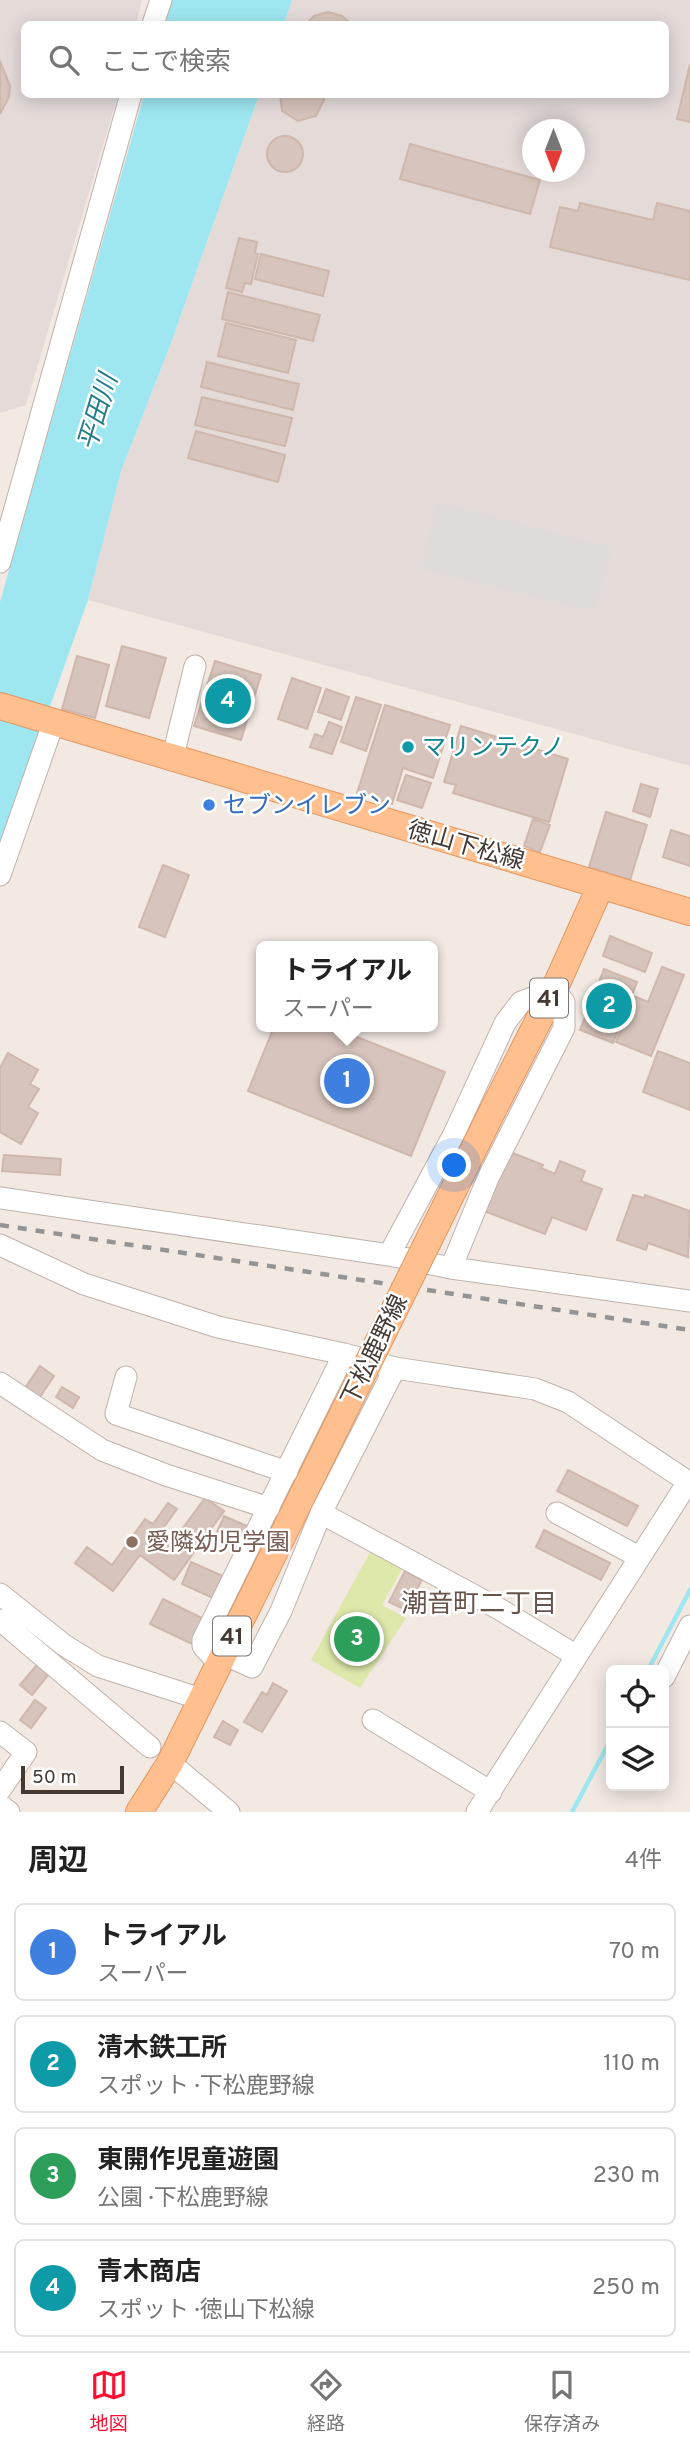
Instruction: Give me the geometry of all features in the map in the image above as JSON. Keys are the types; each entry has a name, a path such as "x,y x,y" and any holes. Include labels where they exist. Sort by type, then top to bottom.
{"main road":[{"name":"徳山下松線","path":"0,706 172,760 690,912"},
{"name":"下松鹿野線","path":"139,1812 160,1755 201,1699 554,990 601,885"}],"street":[{"path":"154,21 161,0"},
{"path":"0,562 130,98"},
{"path":"172,760 195,666"},
{"path":"0,875 50,720"},
{"path":"389,1255 454,1134 505,1023 521,1002 554,990 564,1002 564,1028 488,1178 451,1268"},
{"path":"0,1198 389,1255 451,1268 690,1301"},
{"path":"0,1245 85,1284 218,1326 395,1368 504,1383 568,1402 689,1483 575,1655 477,1812"},
{"path":"344,1354 203,1640 203,1646 221,1659 252,1667 281,1611 321,1513 395,1368"},
{"path":"126,1377 116,1414 287,1472"},
{"path":"0,1383 102,1450 166,1475 270,1508"},
{"path":"321,1513 502,1610 575,1655"},
{"path":"557,1513 639,1557"},
{"path":"0,1594 83,1657 136,1680 201,1699"},
{"path":"0,1620 229,1812"},
{"path":"669,1667 690,1626"},
{"path":"68,1677 83,1657"},
{"path":"373,1720 491,1791"},
{"path":"0,1732 26,1752 0,1790"},
{"path":"0,1805 9,1812"}],"shaded area":[{"path":"0,0 142,0 137,21 21,21 21,98 117,98 26,405 0,413"},
{"path":"292,0 690,0 690,766 88,600 121,471 171,343 258,98 669,98 669,21 285,21"},
{"path":"436,501 613,548 595,612 421,569"}],"green space":[{"path":"370,1552 403,1567 382,1605 406,1618 360,1688 311,1660"}],"water":[{"path":"171,0 292,0 285,21 165,21"},
{"name":"平田川","path":"143,98 258,98 171,343 121,471 88,600 0,846 0,602"}],"building":[{"path":"328,12 342,16 348,21 309,21 314,16"},
{"path":"0,61 10,86 9,97 0,114"},
{"path":"690,64 690,122 677,119"},
{"path":"280,98 324,98 316,116 298,121 282,111"},
{"path":"285,136 298,141 303,154 298,167 285,172 272,167 267,154 272,141"},
{"path":"410,144 522,175 522,182 539,182 530,214 400,179"},
{"path":"580,203 653,220 657,203 690,211 690,280 550,247 560,207 578,211"},
{"path":"239,238 257,242 255,253 258,254 251,284 245,283 242,292 226,288"},
{"path":"261,254 329,271 323,296 255,279"},
{"path":"228,292 320,315 313,341 222,319"},
{"path":"226,323 296,340 288,373 218,356"},
{"path":"207,362 299,384 293,410 201,387"},
{"path":"202,397 292,418 285,446 195,425"},
{"path":"196,431 285,455 278,482 188,458"},
{"path":"122,646 166,658 149,718 106,706"},
{"path":"77,656 109,665 95,718 62,709"},
{"path":"215,661 261,675 241,740 194,726"},
{"path":"292,678 321,688 307,729 278,719"},
{"path":"326,689 349,697 341,720 318,712"},
{"path":"356,697 381,705 366,751 341,742"},
{"name":"マリンテクノ","path":"385,705 450,725 433,778 403,768 392,804 357,793"},
{"path":"329,722 342,727 332,754 310,747 315,734 323,737"},
{"path":"461,726 568,759 549,822 453,793 456,785 444,782"},
{"path":"406,775 431,783 422,808 397,800"},
{"path":"641,784 658,789 650,817 633,811"},
{"path":"606,812 647,825 630,880 589,867"},
{"path":"533,819 550,825 540,852 524,846"},
{"path":"671,830 690,836 690,866 663,857"},
{"path":"163,865 189,875 165,937 139,927"},
{"path":"610,936 652,953 645,972 603,956"},
{"path":"662,967 684,975 651,1056 616,1042 634,996 648,1002"},
{"path":"604,969 637,982 613,1043 580,1030"},
{"path":"272,1032 345,1032 445,1072 411,1156 248,1091"},
{"path":"658,1051 690,1063 690,1110 643,1092"},
{"path":"8,1053 38,1070 30,1084 39,1089 28,1107 38,1113 21,1144 0,1132 0,1068"},
{"path":"505,1150 543,1165 541,1168 555,1174 560,1161 585,1171 581,1181 602,1189 586,1230 552,1217 545,1234 481,1210"},
{"path":"4,1155 61,1159 60,1175 2,1171"},
{"path":"633,1195 644,1198 645,1195 690,1211 688,1257 648,1243 646,1250 617,1240"},
{"path":"40,1366 54,1376 40,1397 25,1388"},
{"path":"62,1387 79,1397 73,1408 56,1397"},
{"path":"568,1470 638,1506 627,1526 557,1491"},
{"path":"205,1498 224,1511 174,1580 140,1555 113,1591 75,1563 87,1547 112,1565 145,1519 153,1524 168,1503 177,1509 158,1535 171,1544"},
{"path":"224,1516 249,1527 241,1545 216,1534"},
{"path":"544,1530 610,1563 601,1580 536,1547"},
{"path":"191,1562 225,1577 215,1599 182,1584"},
{"path":"405,1571 422,1580 406,1610 389,1602"},
{"path":"163,1599 204,1619 192,1644 150,1624"},
{"path":"42,1659 53,1669 32,1695 20,1685"},
{"path":"273,1683 287,1691 262,1732 244,1722 262,1692 267,1695"},
{"path":"35,1700 46,1708 31,1728 20,1720"},
{"path":"223,1721 238,1730 230,1745 214,1737"}],"waterway":[{"path":"651,1665 690,1590"},
{"path":"572,1812 606,1748"}],"railway":[{"path":"0,1225 690,1330"}],"place":[{"name":"青木商店","path":"228,701"},
{"name":"マリンテクノ","path":"408,747"},
{"name":"セブンイレブン","path":"209,805"},
{"name":"清木鉄工所","path":"609,1006"},
{"name":"トライアル","path":"347,1081"},
{"name":"愛隣幼児学園","path":"132,1542"},
{"name":"東開作児童遊園","path":"357,1639"}],"district":[{"name":"潮音町二丁目","path":"479,1603"}]}
